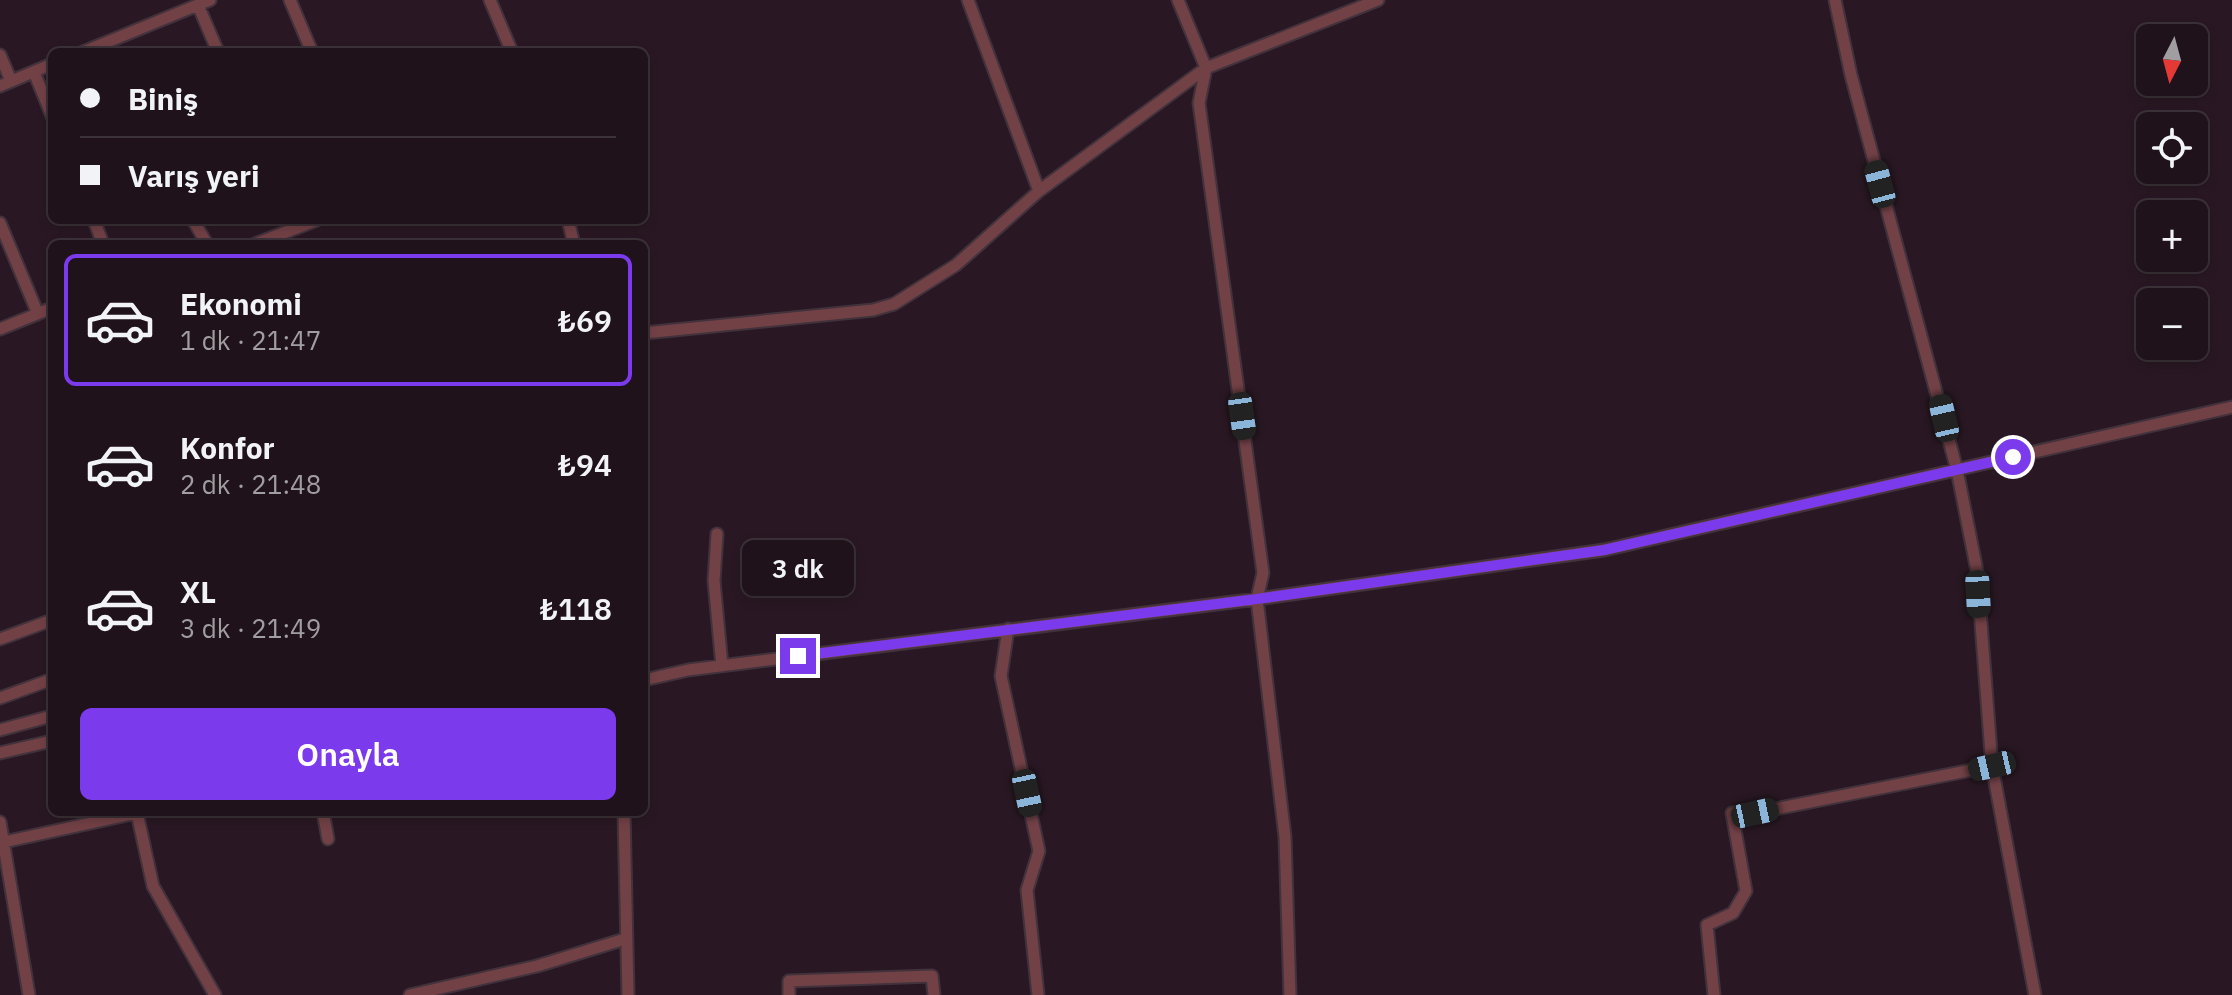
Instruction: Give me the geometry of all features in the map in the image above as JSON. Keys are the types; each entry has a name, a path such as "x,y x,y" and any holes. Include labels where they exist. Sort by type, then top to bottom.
{"street":[{"path":"93,48 210,0"},
{"path":"290,0 310,48"},
{"path":"490,0 510,48"},
{"path":"968,0 1039,191"},
{"path":"1178,0 1206,68 1199,103 1263,573 1257,599 1285,837 1290,995"},
{"path":"648,333 873,310 894,304 956,265 1039,191 1206,68 1378,0"},
{"path":"1835,0 1851,75 1957,470 1977,571 1992,766 2035,995"},
{"path":"198,5 216,48"},
{"path":"117,38 121,48"},
{"path":"0,55 5,84 48,66"},
{"path":"34,72 48,106"},
{"path":"0,223 38,314"},
{"path":"262,240 291,224"},
{"path":"0,329 48,310"},
{"path":"648,679 722,666 1257,599 1604,550 2232,407"},
{"path":"717,534 714,581 722,666"},
{"path":"0,639 48,621"},
{"path":"1008,629 1001,676 1039,851 1027,890 1038,995"},
{"path":"0,698 47,681"},
{"path":"0,730 48,717"},
{"path":"0,753 48,742"},
{"path":"1714,995 1707,925 1733,913 1746,891 1732,813 1755,813 1992,766"},
{"path":"4,842 121,816"},
{"path":"140,816 153,886 215,995"},
{"path":"324,816 328,839"},
{"path":"624,816 628,995"},
{"path":"0,822 29,995"},
{"path":"410,995 537,966 625,939"},
{"path":"789,995 789,981 932,976 934,995"}],"route":[{"path":"798,656 1257,599 1604,550 2013,457"}]}
